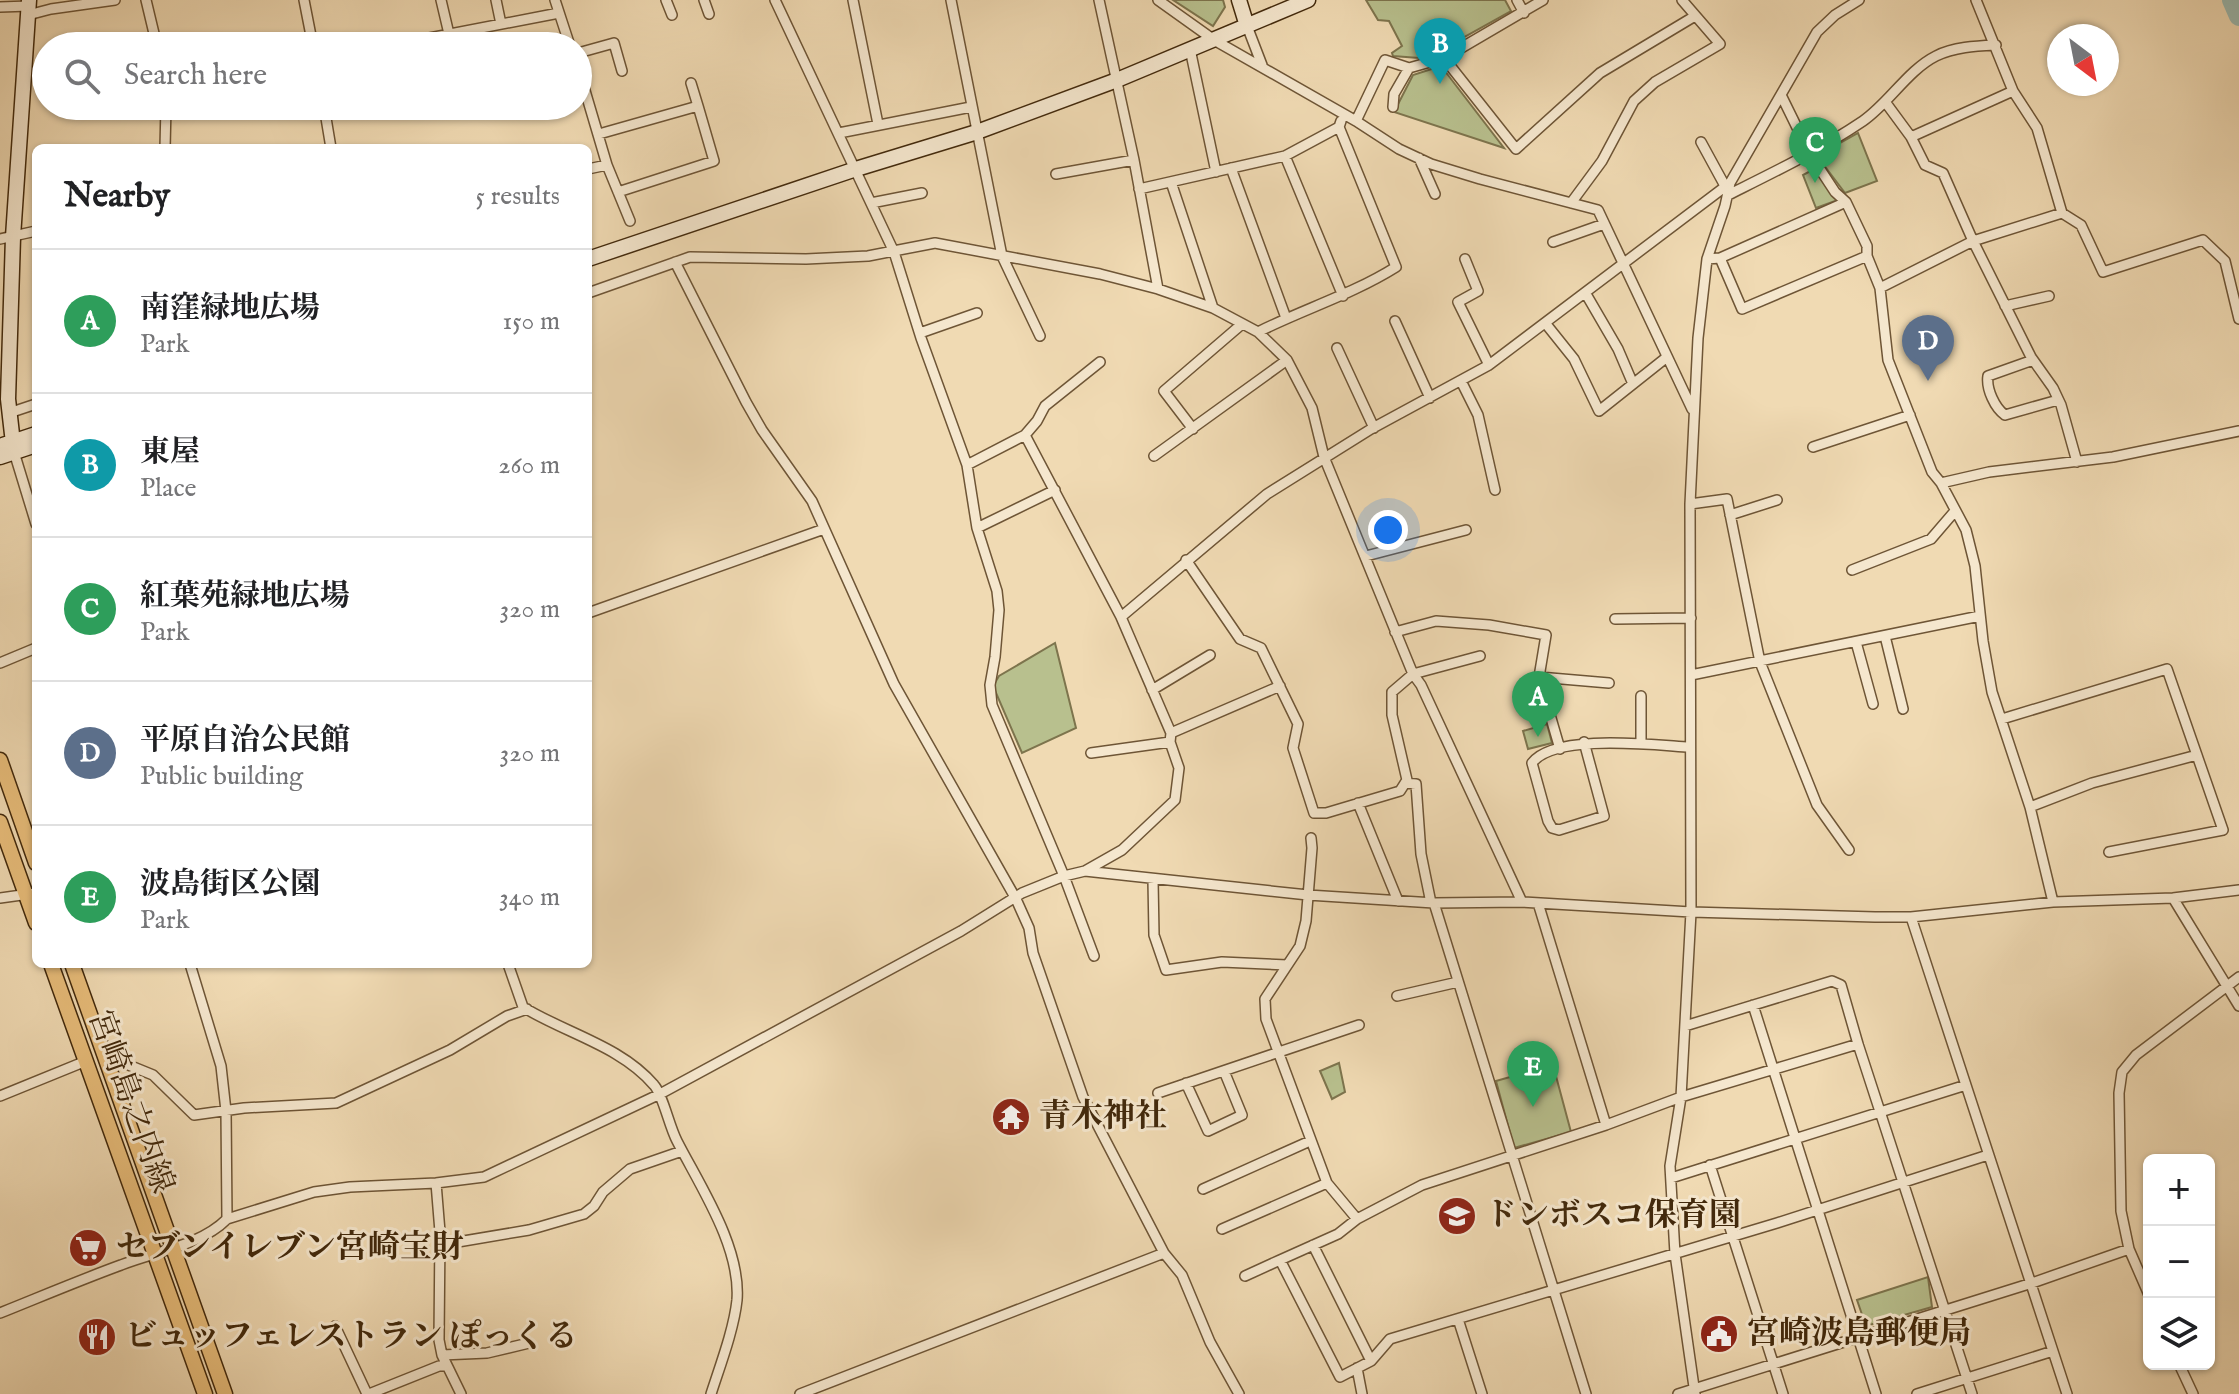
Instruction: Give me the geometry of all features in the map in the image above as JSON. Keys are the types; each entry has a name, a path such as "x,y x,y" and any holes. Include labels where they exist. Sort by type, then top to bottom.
{"main road":[{"path":"0,760 31,830"},
{"path":"0,822 31,895"},
{"name":"宮崎島之内線","path":"52,968 205,1394"},
{"name":"宮崎島之内線","path":"73,968 225,1394"}],"street":[{"path":"0,7 51,9 115,0"},
{"path":"146,0 154,32"},
{"path":"304,0 310,32"},
{"path":"441,0 449,32"},
{"path":"496,0 501,24"},
{"path":"555,0 565,32"},
{"path":"666,0 672,15"},
{"path":"704,0 709,14"},
{"path":"775,0 894,252 967,465 977,528 998,600 990,685 992,705 1094,956"},
{"path":"853,0 878,124"},
{"path":"951,0 1002,256 1040,336"},
{"path":"1099,0 1158,289"},
{"path":"1158,0 1214,40 1262,65 1399,149 1480,179 1598,210 1693,412"},
{"path":"1239,0 1262,65"},
{"path":"592,258 977,132 1117,80 1308,0"},
{"path":"1517,0 1524,13"},
{"path":"1356,121 1385,60 1409,68 1444,58 1543,0"},
{"path":"1571,203 1602,161 1634,101 1655,82 1720,44 1682,0"},
{"path":"1694,1392 1675,1254 1671,1178 1681,1097 1691,912 1690,504 1698,338 1707,259 1728,188 1817,32 1835,15 1859,0"},
{"path":"1976,0 2013,91 2037,128 2048,156 2062,213 2081,225 2103,272 2203,240 2225,261 2239,319"},
{"path":"29,7 7,238 7,449 32,514"},
{"path":"460,32 559,13"},
{"path":"1444,58 1516,149 1600,73 1695,16"},
{"path":"592,49 614,43 622,71"},
{"path":"1121,617 1267,494 1324,457 1489,365 1728,188 1810,154 1886,103 1905,81 1936,56 1955,49 1996,45"},
{"path":"1190,49 1216,172"},
{"path":"1393,107 1394,94 1409,68"},
{"path":"618,192 714,161 691,83"},
{"path":"1911,137 2013,91"},
{"path":"1781,95 1810,154 1835,192 1846,202 1867,246 1867,256 1880,288 1888,360 1932,472 1966,530 1975,566 1992,692 2030,807 2053,902"},
{"path":"1886,103 1911,137 1925,165 1943,173 2005,306 2058,400 2077,462"},
{"path":"599,134 698,106"},
{"path":"839,133 971,107"},
{"path":"592,112 607,165 630,221"},
{"path":"1258,332 1343,296 1396,267 1339,127 1343,114"},
{"path":"165,144 166,120"},
{"path":"326,120 330,144"},
{"path":"1139,189 1285,156 1339,127"},
{"path":"1701,142 1728,188"},
{"path":"1285,156 1343,296"},
{"path":"1419,158 1435,194"},
{"path":"1056,174 1134,160"},
{"path":"592,168 607,165"},
{"path":"1231,168 1286,318"},
{"path":"1171,182 1213,308"},
{"path":"871,203 922,193"},
{"path":"1707,259 1720,258 1846,202"},
{"path":"1880,288 1973,241 2062,213"},
{"path":"1553,242 1604,224"},
{"path":"7,238 32,232"},
{"path":"592,292 690,257 806,259 894,252 935,243 1100,274 1158,289 1213,308 1258,332 1287,360 1312,408 1324,457 1395,632 1522,902"},
{"path":"1720,258 1742,309 1867,256"},
{"path":"1465,259 1478,291 1458,302 1489,365"},
{"path":"675,262 762,430 812,501 894,684 1016,899 1029,928 1033,953 1075,1077 1112,1157 1164,1253 1182,1275 1210,1342 1239,1394"},
{"path":"1586,294 1618,349 1633,384"},
{"path":"2005,306 2049,296"},
{"path":"920,333 977,313"},
{"path":"1395,321 1430,398"},
{"path":"1193,429 1164,391 1242,324"},
{"path":"1546,324 1574,359 1599,411 1667,357"},
{"path":"1337,348 1374,428"},
{"path":"1154,456 1287,360"},
{"path":"2033,360 1988,376 1987,384 1999,411 2005,415 2058,400"},
{"path":"967,465 1025,435 1045,406 1100,362"},
{"path":"1461,381 1478,415 1495,490"},
{"path":"9,413 32,405"},
{"path":"1813,447 1910,415"},
{"path":"1941,483 1989,472 2113,457 2239,431"},
{"path":"0,1313 207,1234 227,1219 314,1192 484,1177 660,1094 1022,893 1085,871 1122,850 1175,800 1179,768 1152,690 1121,617 1025,435"},
{"path":"7,449 32,436"},
{"path":"7,449 32,446"},
{"path":"977,528 1055,490"},
{"path":"1690,504 1727,499 1760,662 1817,805 1849,850"},
{"path":"1730,515 1777,500"},
{"path":"1852,570 1931,539 1955,511"},
{"path":"592,612 824,529"},
{"path":"1366,556 1466,530"},
{"path":"1186,560 1240,639 1261,648 1298,724 1293,748 1314,813 1326,813 1400,791 1407,780 1392,715 1392,692 1413,674 1480,656"},
{"path":"1691,675 1980,616"},
{"path":"1615,619 1691,618"},
{"path":"1395,632 1436,621 1489,625 1546,635 1539,677 1560,749"},
{"path":"1885,636 1903,709"},
{"path":"1856,642 1873,704"},
{"path":"0,663 32,650"},
{"path":"1152,690 1210,655"},
{"path":"2002,719 2167,669 2223,830 2109,852"},
{"path":"1539,677 1609,683"},
{"path":"1091,753 1170,738 1280,686"},
{"path":"1641,696 1641,744"},
{"path":"1584,742 1604,816 1559,830 1552,828 1532,763 1538,755 1584,742 1689,747"},
{"path":"2030,807 2092,783 2197,755"},
{"path":"1405,783 1416,784 1421,854 1433,903 1586,1394"},
{"path":"1358,803 1398,901"},
{"path":"1311,838 1306,921 1300,946 1265,999 1266,1019 1327,1183 1357,1219"},
{"path":"1085,871 1308,895 1433,903 1522,902 1691,912 1911,917 2053,902 2173,898 2239,890"},
{"path":"1153,880 1154,935 1166,970 1222,962 1287,965"},
{"path":"0,898 31,895"},
{"path":"2173,898 2239,1006"},
{"path":"1538,903 1606,1125"},
{"path":"1911,917 2067,1394"},
{"path":"191,968 221,1066 226,1111 227,1219"},
{"path":"509,968 523,1007 625,1061 654,1085 660,1094 670,1129 716,1216 734,1263 737,1302 711,1394"},
{"path":"2143,1281 2129,1249 2121,1211 2119,1106 2122,1072 2136,1055 2239,977"},
{"path":"1685,1026 1832,981 1841,985 1972,1394"},
{"path":"1397,996 1458,982"},
{"path":"1753,1005 1876,1394"},
{"path":"104,1055 153,1075 194,1115 336,1103 436,1057 507,1016 527,1009"},
{"path":"1158,1093 1359,1025"},
{"path":"1245,1276 1338,1234 1357,1219 1422,1185 1681,1097 1858,1044"},
{"path":"0,1096 86,1061"},
{"path":"1186,1083 1208,1131 1242,1115 1224,1071"},
{"path":"1671,1178 1966,1085"},
{"path":"1203,1189 1310,1141"},
{"path":"440,1245 529,1230 584,1214 603,1192 630,1169 682,1151"},
{"path":"1280,1260 1340,1377 1371,1361 1390,1339 1733,1237 1988,1155"},
{"path":"1710,1165 1783,1394"},
{"path":"436,1183 442,1355 461,1394"},
{"path":"1222,1229 1327,1183"},
{"path":"1313,1245 1371,1361"},
{"path":"1678,1394 1694,1392 2129,1249"},
{"path":"800,1394 1164,1253"},
{"path":"1458,1319 1482,1394"},
{"path":"335,1326 368,1394 446,1366"},
{"path":"442,1355 487,1353 529,1343"},
{"path":"1917,1394 2053,1351"},
{"path":"1357,1368 1362,1394"},
{"path":"2182,1370 2193,1394"}],"green space":[{"path":"1173,0 1223,0 1225,7 1213,26"},
{"path":"1366,0 1505,0 1511,11 1439,51 1419,58 1393,56 1392,53 1402,46 1389,21 1378,20"},
{"path":"1441,66 1504,148 1394,112 1413,75"},
{"path":"1858,133 1877,181 1845,193 1817,156"},
{"path":"1814,169 1838,200 1816,208 1803,175"},
{"path":"1055,643 1076,728 1022,753 993,686 999,676"},
{"path":"1547,724 1552,743 1528,749 1523,731"},
{"path":"1339,1063 1345,1092 1332,1099 1320,1071"},
{"path":"1553,1065 1571,1132 1514,1148 1496,1081"},
{"path":"1928,1277 1932,1307 1866,1326 1857,1300"}],"waterway":[{"path":"2232,0 2239,16"}],"place":[{"name":"東屋","path":"1440,84"},
{"name":"紅葉苑緑地広場","path":"1815,183"},
{"name":"平原自治公民館","path":"1928,381"},
{"name":"南窪緑地広場","path":"1538,737"},
{"name":"波島街区公園","path":"1533,1107"},
{"name":"青木神社","path":"1011,1117"},
{"name":"ドンボスコ保育園","path":"1457,1216"},
{"name":"セブンイレブン宮崎宝財","path":"88,1248"},
{"name":"宮崎波島郵便局","path":"1719,1334"},
{"name":"ビュッフェレストラン ぽっくる","path":"97,1337"}]}
